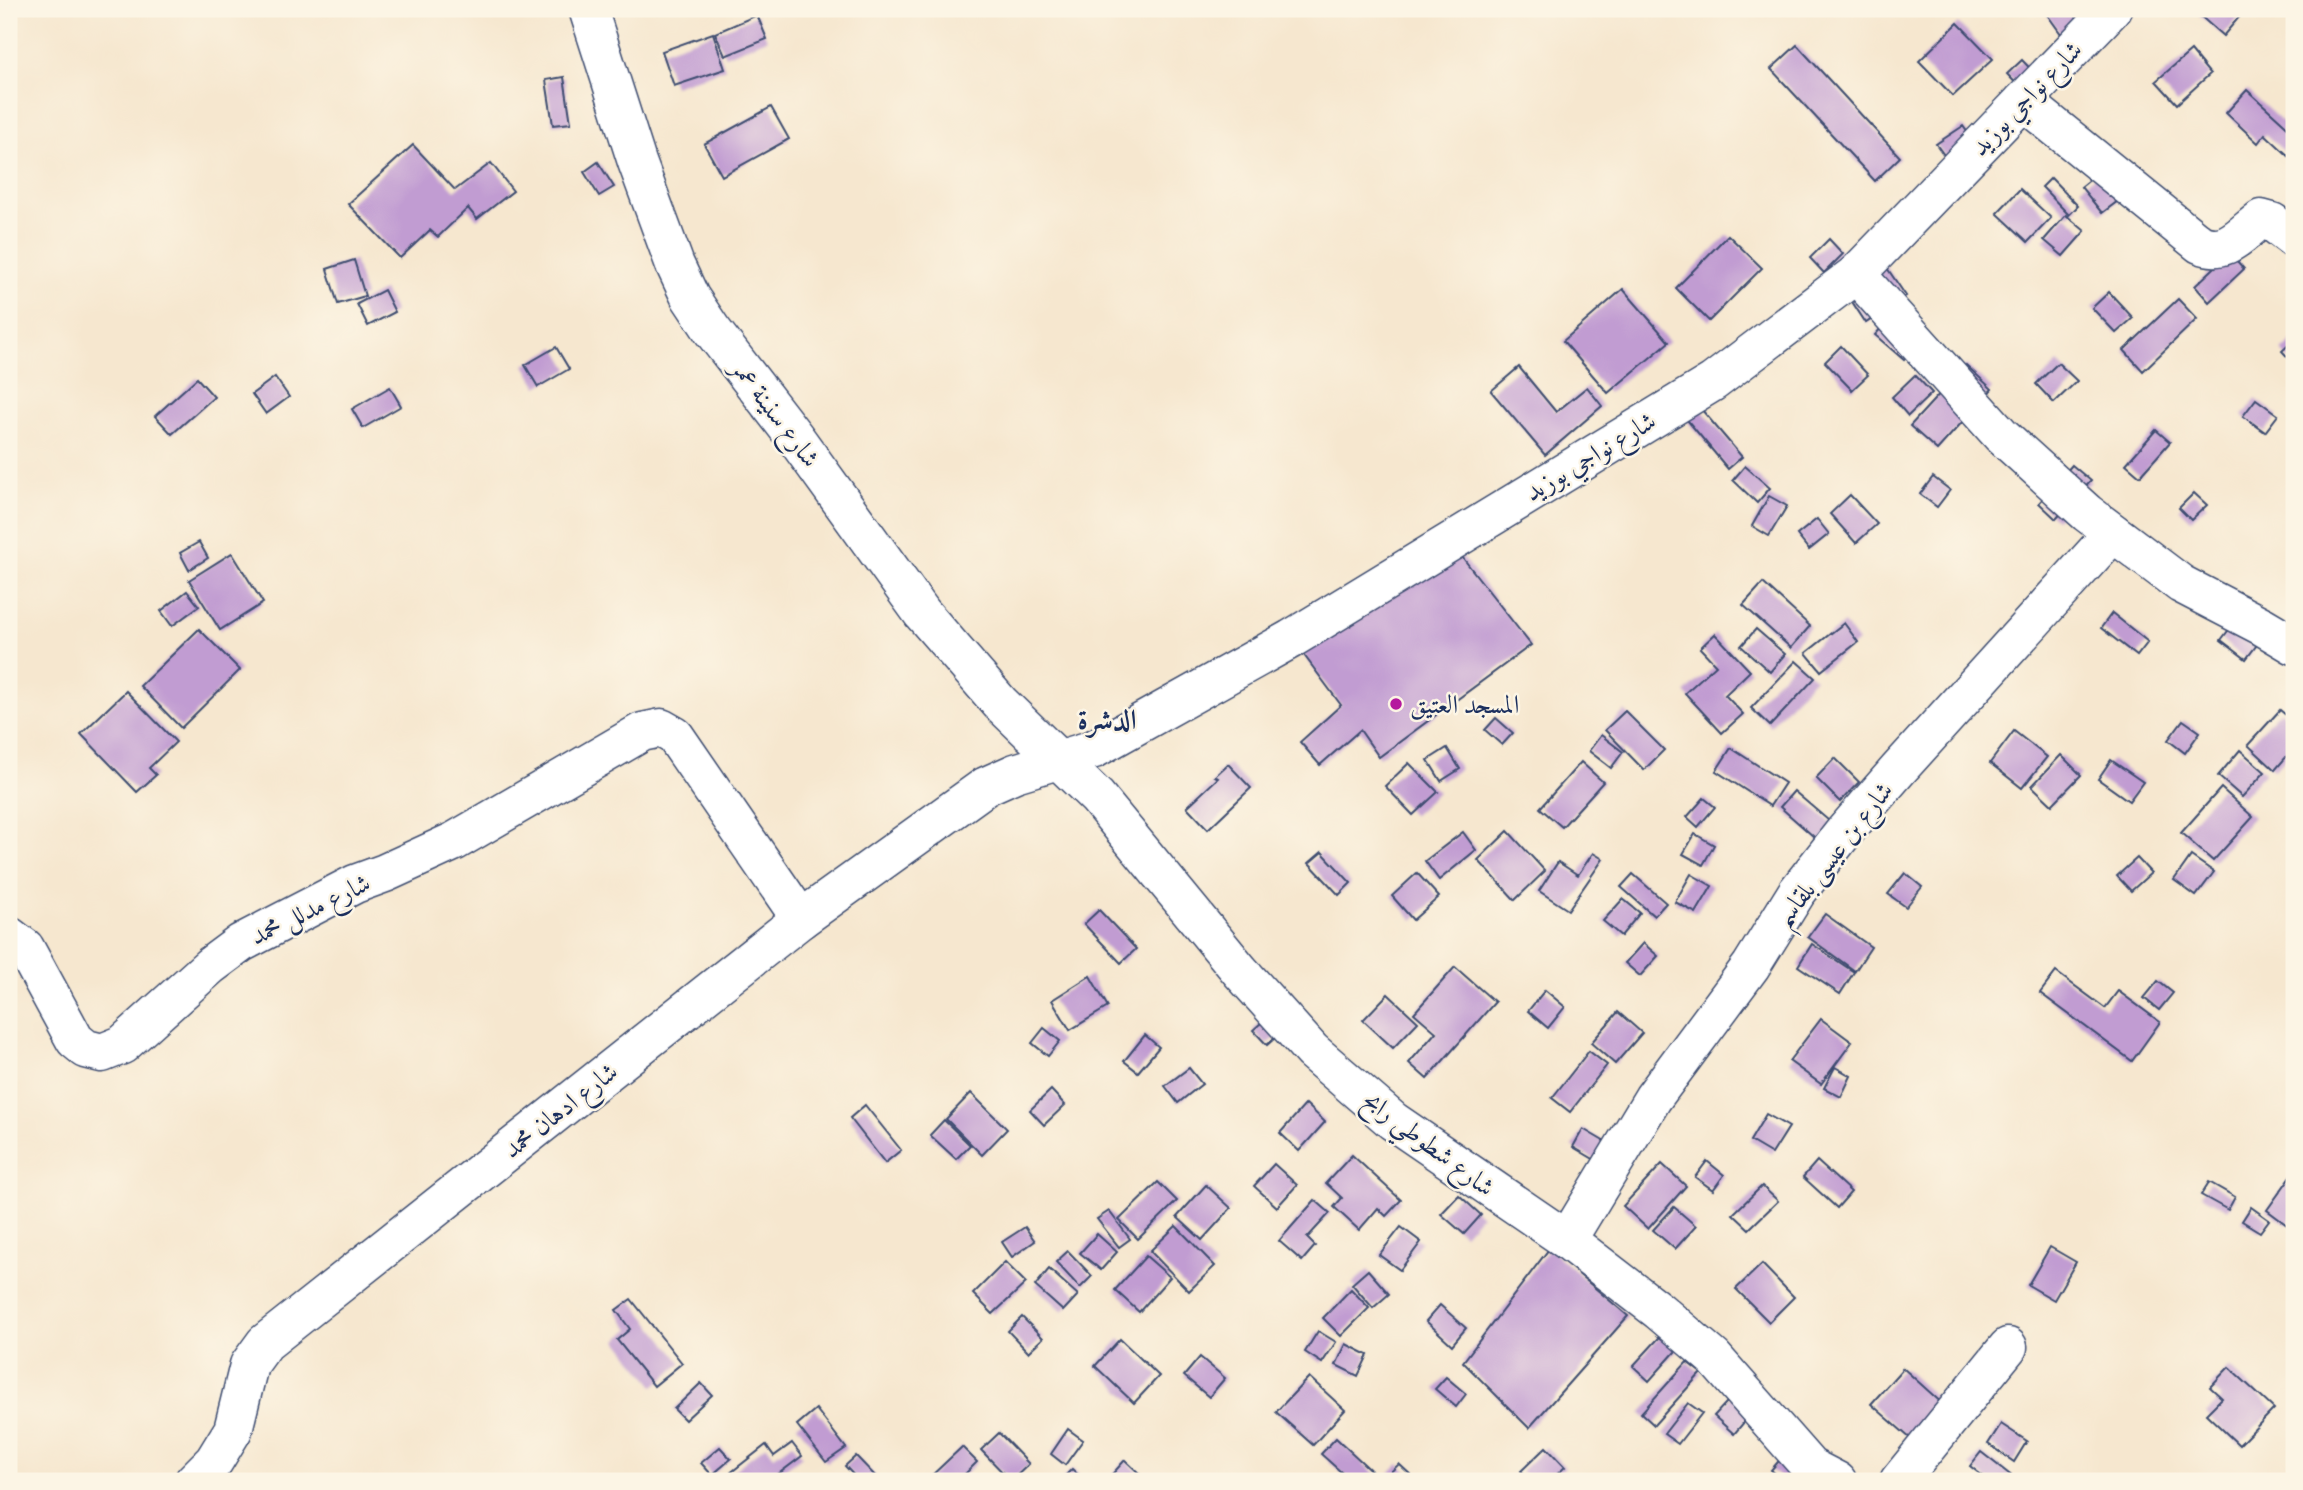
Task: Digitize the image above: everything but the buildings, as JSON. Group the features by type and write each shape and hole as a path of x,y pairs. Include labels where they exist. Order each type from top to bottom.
{"street":[{"name":"شارع سنينة عمر","path":"588,9 637,162 675,265 690,296 712,330 794,436 922,613 1000,703 1060,761"},
{"name":"شارع نواجي بوزيد","path":"986,786 1015,773 1094,749 1291,639 1713,382 1856,274 2112,9"},
{"path":"2023,101 2200,244 2211,249 2223,248 2261,219 2272,222 2294,239"},
{"path":"1856,274 2001,435 2087,513 2181,584 2294,645"},
{"name":"شارع بن عيسى بلقاسم","path":"1567,1240 1653,1098 1751,966 1797,892 1898,770 2113,533"},
{"name":"شارع مدلل محمد","path":"9,936 25,948 75,1040 86,1049 102,1054 122,1045 210,966 241,943 355,884 454,841 642,732 661,729 675,736 801,919"},
{"name":"شارع شطوطي رابح","path":"1060,761 1097,797 1240,971 1312,1051 1393,1121 1567,1240 1659,1311 1714,1358 1817,1477"},
{"name":"شارع ادهان محمد","path":"194,1481 214,1461 233,1430 249,1365 265,1343 801,919 986,786"},
{"path":"1899,1481 2008,1347"}],"place":[{"name":"المسجد العتيق","path":"1396,704"}],"district":[{"name":"الدشرة","path":"1107,719"}]}
